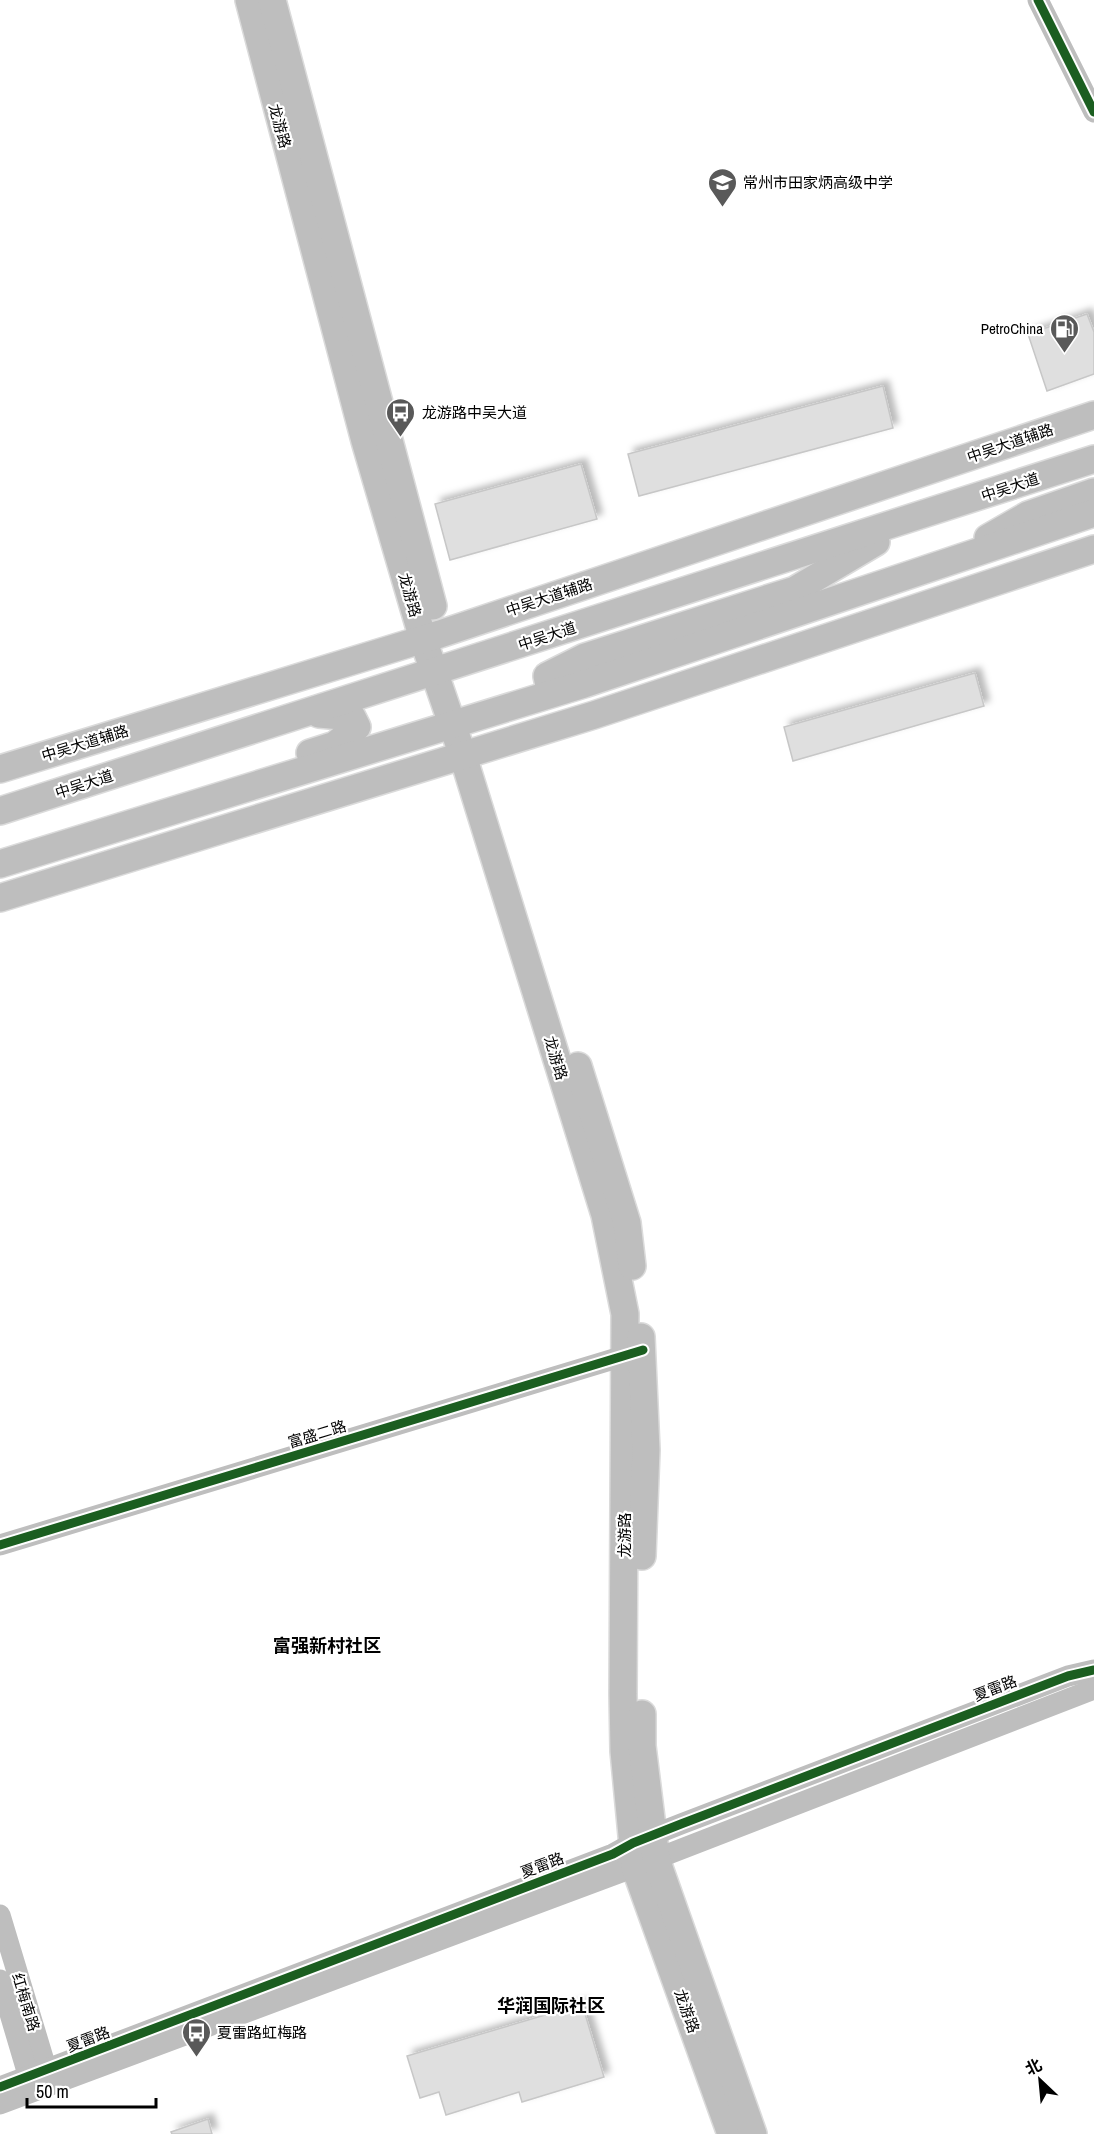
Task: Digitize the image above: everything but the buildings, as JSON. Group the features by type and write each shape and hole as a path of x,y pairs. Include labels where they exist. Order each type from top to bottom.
{"main road":[{"name":"龙游路","path":"249,0 365,441 471,753 605,1215 634,1353 646,1450 642,1544 644,1851 731,2134"},
{"name":"龙游路","path":"272,0 432,636"},
{"name":"中吴大道辅路","path":"0,769 432,636 1094,415"},
{"name":"中吴大道","path":"0,811 1094,459"},
{"path":"832,637 939,567 1028,515 1094,492"},
{"path":"5,862 584,684 939,567 1094,513"},
{"path":"584,684 549,685 547,676 585,657 795,590 918,516"},
{"path":"698,548 808,552"},
{"path":"0,898 471,753 832,637 1094,549"},
{"path":"5,862 109,813 335,745 357,727 352,717 307,713"},
{"path":"0,796 84,784"},
{"path":"0,825 36,800"},
{"path":"43,851 128,859"},
{"name":"龙游路","path":"644,1851 753,2134"}],"street":[{"path":"1038,0 1094,112"},
{"name":"富盛二路","path":"0,1545 634,1353"},
{"name":"夏雷路","path":"644,1851 1068,1676 1094,1670"},
{"name":"夏雷路","path":"0,2087 40,2079 613,1854 644,1851 1094,1689"},
{"name":"红梅南路","path":"0,1915 40,2079"},
{"path":"0,1980 40,2079"},
{"name":"夏雷路","path":"0,2104 40,2079"}],"cycle path":[{"path":"1038,0 1094,112"},
{"path":"0,1545 643,1350"},
{"path":"0,2087 613,1854 633,1843 681,1824 1068,1676 1094,1670"}],"place":[{"name":"常州市田家炳高级中学","path":"722,208"},
{"name":"PetroChina","path":"1064,354"},
{"name":"龙游路中吴大道","path":"401,438"},
{"name":"夏雷路虹梅路","path":"196,2058"}],"district":[{"name":"富强新村社区","path":"327,1645"},
{"name":"华润国际社区","path":"551,2005"}]}
